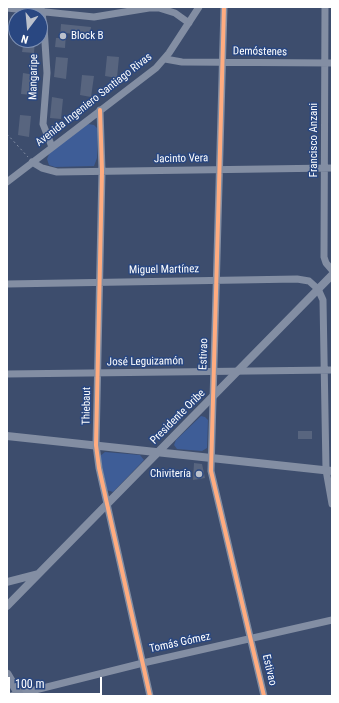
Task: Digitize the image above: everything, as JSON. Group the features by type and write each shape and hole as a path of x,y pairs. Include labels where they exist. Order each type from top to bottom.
{"main road":[{"path":"8,679 16,695"}],"street":[{"path":"48,11 94,17 153,7 170,11 189,23"},
{"name":"Avenida Ingeniero Santiago Rivas","path":"7,182 156,68 165,59 199,7"},
{"name":"Estivao","path":"224,7 211,471 264,696"},
{"name":"Francisco Anzani","path":"325,7 328,63 328,168 324,257 326,263 332,270"},
{"name":"Mangaripe","path":"45,48 47,73 43,124 52,147"},
{"name":"Demóstenes","path":"165,59 182,62 328,63"},
{"name":"Thiebaut","path":"100,110 102,171 96,445 107,505 150,696"},
{"name":"Jacinto Vera","path":"32,162 52,171 328,168"},
{"name":"Presidente Oribe","path":"7,606 332,275"},
{"name":"Miguel Martínez","path":"7,284 303,280 309,282 318,290"},
{"path":"318,290 323,300 329,370 329,470 332,504"},
{"name":"José Leguizamón","path":"7,374 329,370"},
{"path":"7,436 329,470"},
{"path":"7,582 39,574"},
{"name":"Tomás Gómez","path":"16,695 143,663 332,620"}],"path":[{"path":"7,134 22,148 32,162"}],"shaded area":[{"path":"88,124 94,125 98,129 97,158 94,166 55,167 49,165 47,159 50,152"},
{"path":"201,416 208,420 207,448 202,451 177,449 174,445 176,440"},
{"path":"105,452 140,455 144,460 113,492 107,490 100,456"}],"building":[{"name":"Block B","path":"61,24 91,27 90,36 66,33 65,48 55,47 56,38 60,38"},
{"path":"23,48 34,48 34,53 22,52"},
{"path":"107,56 119,57 117,78 105,76"},
{"path":"56,57 68,58 66,79 54,77"},
{"path":"23,73 35,75 33,95 21,94"},
{"path":"82,75 94,76 91,97 80,95"},
{"path":"52,97 63,99 61,119 50,118"},
{"path":"20,115 31,116 29,137 18,135"},
{"path":"298,431 312,431 312,439 298,439"},
{"name":"Chivitería","path":"194,463 202,464 205,478 193,480"}],"cycle path":[{"path":"224,7 211,471 264,696"},
{"path":"100,110 102,171 96,445 99,468 150,696"}],"place":[{"name":"Block B","path":"63,36"},
{"name":"Chivitería","path":"199,474"}]}
